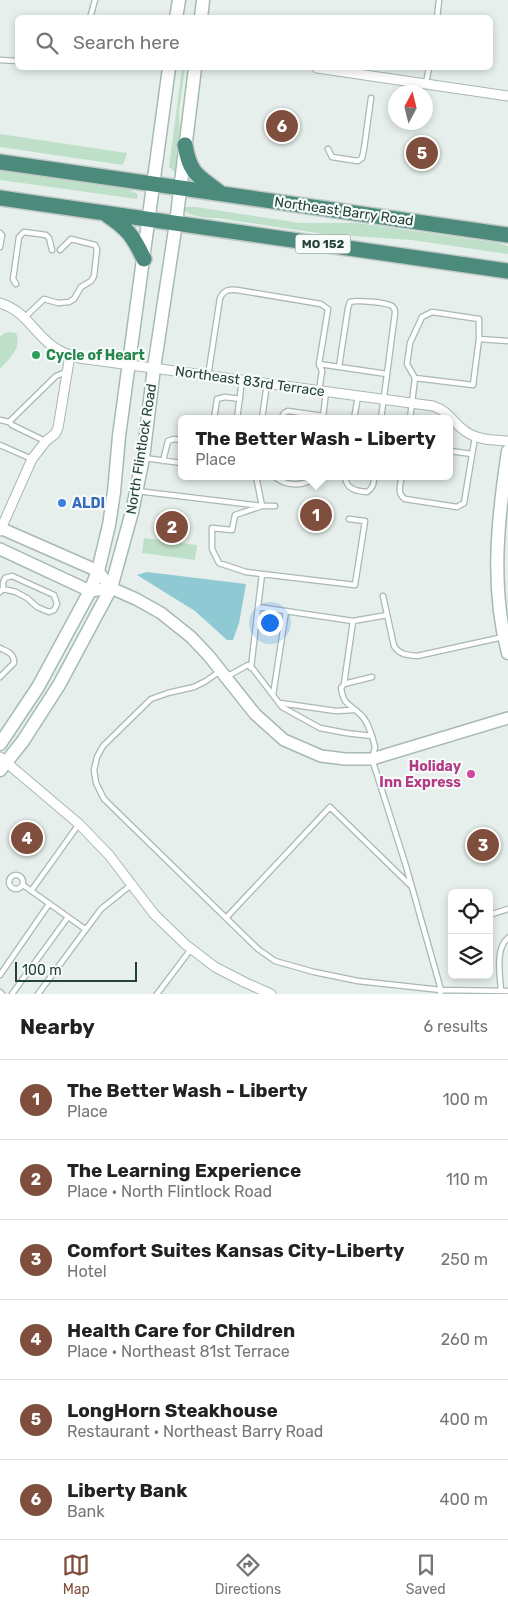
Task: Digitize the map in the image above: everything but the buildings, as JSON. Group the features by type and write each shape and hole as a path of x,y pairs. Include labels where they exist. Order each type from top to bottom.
{"highway":[{"path":"185,145 188,163 195,173 220,194"},
{"name":"Northeast Barry Road","path":"0,162 508,235"},
{"name":"MO 152","path":"0,198 504,273"},
{"path":"104,213 130,233 144,259"}],"main road":[{"path":"176,15 179,0"},
{"path":"201,15 203,0"},
{"name":"North Flintlock Road","path":"0,744 38,687 90,591 98,571 109,525 114,492 119,436 169,70"},
{"name":"North Flintlock Road","path":"2,763 59,685 110,588 132,512 143,458 154,368 176,223 195,70"},
{"path":"508,451 500,503 498,540 504,602 504,636 508,653"}],"street":[{"path":"343,70 508,96"},
{"name":"Northeast 83rd Terrace","path":"0,303 25,317 42,338 52,346 79,358 433,406 442,409 448,415"},
{"path":"70,355 60,422 55,434 46,441 32,459 0,529 98,571 110,588"},
{"name":"Northeast 83rd Terrace","path":"453,420 475,437"},
{"path":"475,437 508,441"},
{"path":"0,548 90,591 110,588 162,613 191,637 209,656 255,714 284,740 321,756 345,759 372,759 508,718"},
{"path":"2,763 79,824 109,855 154,914 191,949 214,966 271,994"}],"lane":[{"path":"91,15 95,0"},
{"path":"437,15 439,0"},
{"path":"0,60 15,61"},
{"path":"426,84 429,70"},
{"path":"328,148 332,157 358,161 362,158 371,98"},
{"path":"16,284 14,279 19,237 21,234 24,232 46,236 49,238 52,250"},
{"path":"0,233 2,235 0,247"},
{"path":"25,317 44,299 58,303 69,302 74,299 81,286 91,281 94,276 96,245 70,239 60,250"},
{"path":"208,376 222,293 231,290 325,306 328,309 328,313 319,364 322,371 323,415"},
{"path":"339,367 350,302 356,300 388,305 394,308 396,314 381,415"},
{"path":"410,415 415,378 407,364 410,343 422,317 432,312 479,319 479,339 472,385 415,378"},
{"path":"479,339 508,341"},
{"path":"319,364 387,374"},
{"path":"10,422 56,376 68,371"},
{"path":"238,415 242,380"},
{"path":"263,415 267,384"},
{"path":"355,415 358,396"},
{"path":"215,415 217,399 221,397 240,399"},
{"path":"283,415 284,412 288,411 308,415"},
{"path":"0,420 10,422 12,425 46,441"},
{"path":"401,480 399,492 405,498 457,507 464,503 475,437"},
{"path":"163,461 168,441 178,440"},
{"path":"0,445 32,459"},
{"path":"453,451 472,454"},
{"path":"143,458 178,463"},
{"path":"257,480 262,506"},
{"path":"278,480 280,482 301,485 307,484 310,480"},
{"path":"346,480 351,489 367,492 374,484 374,480"},
{"path":"136,491 275,506"},
{"path":"262,506 235,515 232,530 212,528 212,549 219,563 246,572 355,585 365,521 349,519"},
{"path":"251,668 262,574"},
{"path":"12,576 54,595 57,604 54,610 50,612 37,607 27,598 16,592 2,591 5,578 12,576"},
{"path":"383,596 394,646 398,652 406,655 417,656 504,636"},
{"path":"258,607 353,621 387,615"},
{"path":"273,694 286,611"},
{"path":"353,621 344,684 341,688 342,695 349,706 361,714 368,724 375,746 372,759 441,992"},
{"path":"0,648 11,654 14,658 14,663 0,677"},
{"path":"372,736 346,734 320,728 282,707 248,665 194,687 151,698 104,746 97,757 94,770 96,783 104,799 258,949 275,961 314,972 358,981 441,992 508,991"},
{"path":"344,684 372,677"},
{"path":"280,703 336,711 354,710"},
{"path":"226,918 330,807 411,886"},
{"path":"31,891 79,824"},
{"path":"38,994 101,908 132,884"},
{"path":"23,885 85,929"},
{"path":"0,975 50,904"},
{"path":"493,913 508,909"},
{"path":"12,994 68,917"},
{"path":"500,991 500,949 508,938"},
{"path":"157,994 191,949"}],"green space":[{"path":"182,70 185,70 179,112 180,136 175,172 169,167"},
{"path":"0,134 127,153 123,165 0,147"},
{"path":"0,169 125,188 138,194 137,199 0,180"},
{"path":"184,207 196,207 300,223 357,223 498,243 508,246 508,254 412,240 324,234 204,217 192,215 184,211"},
{"path":"5,333 16,333 16,348 0,369 0,337"},
{"path":"144,538 197,545 195,560 142,553"}],"water":[{"path":"147,572 246,584 239,623 233,640 227,640 195,611 137,575"}],"place":[{"name":"Liberty Bank","path":"282,126"},
{"name":"LongHorn Steakhouse","path":"422,153"},
{"name":"Cycle of Heart","path":"36,355"},
{"name":"ALDI","path":"62,503"},
{"name":"The Better Wash - Liberty","path":"316,515"},
{"name":"The Learning Experience","path":"172,527"},
{"name":"Holiday Inn Express","path":"471,774"},
{"name":"Health Care for Children","path":"27,838"},
{"name":"Comfort Suites Kansas City-Liberty","path":"483,845"}]}
